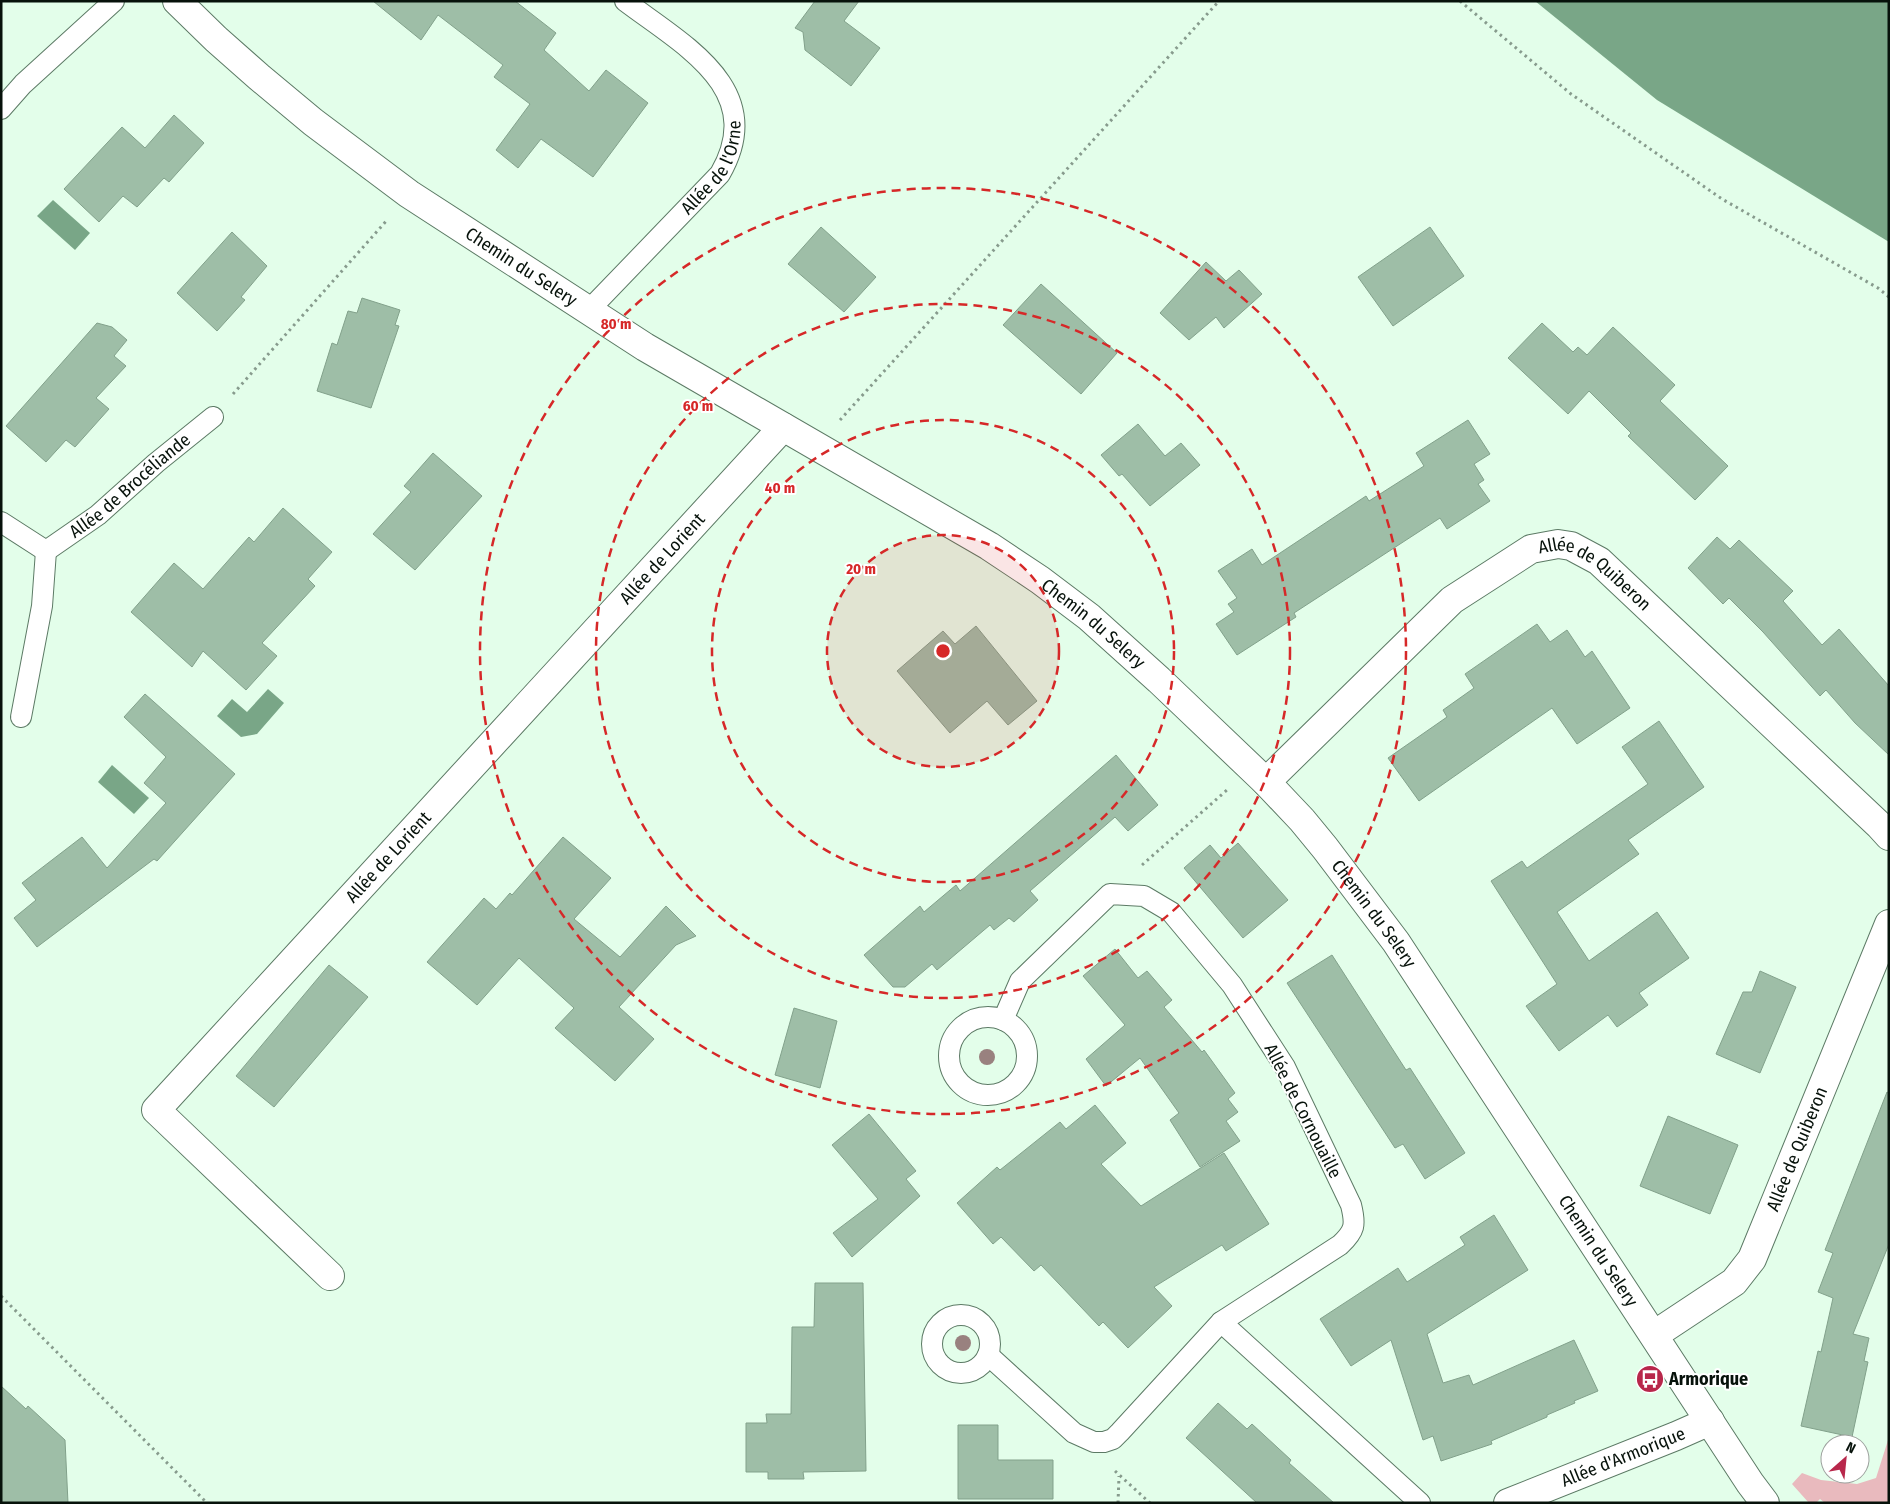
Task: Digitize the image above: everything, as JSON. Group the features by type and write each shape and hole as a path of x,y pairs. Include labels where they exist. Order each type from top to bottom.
{"street":[{"name":"Chemin du Selery","path":"177,1 216,40 313,122 409,194 646,346 982,542 1040,580 1089,617 1152,673 1259,775 1302,820 1396,942 1750,1483 1765,1503"},
{"name":"Allée de Lorient","path":"330,1276 156,1110 783,427"},
{"name":"Allée de Quiberon","path":"1259,775 1452,600 1531,549 1558,544 1571,546 1599,560 1889,836"},
{"name":"Allée de Quiberon","path":"1654,1335 1734,1282 1752,1259 1889,924"},
{"name":"Allée d'Armorique","path":"1508,1503 1710,1421"}],"lane":[{"path":"1,109 23,84 114,1"},
{"name":"Allée de l'Orne","path":"589,310 720,174 729,158 735,126 733,110 727,92 719,78 695,54 625,1"},
{"name":"Allée de Brocéliande","path":"46,551 98,515 156,463 213,418"},
{"path":"1,522 46,551 42,606 21,717"},
{"path":"1003,1020 1020,980 1110,894"},
{"name":"Allée de Cornouaille","path":"1094,1442 1104,1442 1113,1439 1221,1322 1340,1245 1349,1237 1355,1226 1355,1218 1350,1205 1286,1067 1232,984 1171,912 1144,896 1110,894"},
{"path":"1221,1322 1420,1503"},
{"path":"988,1355 1074,1433 1094,1442"}],"path":[{"path":"816,446 1219,1"},
{"path":"1460,1 1570,94 1722,199 1889,296"},
{"path":"213,418 409,194"},
{"path":"1110,894 1259,775"},
{"path":"1,1296 207,1503"},
{"path":"1094,1442 1112,1468 1150,1503"},
{"path":"1118,1503 1119,1475"}],"shaded area":[{"path":"1535,1 1889,1 1889,242 1657,100"},
{"path":"53,200 90,233 75,250 37,216"},
{"path":"268,689 284,703 257,734 241,737 217,716 232,699 247,712"},
{"path":"112,765 149,798 134,814 98,782"},
{"path":"1889,1437 1889,1503 1825,1503 1820,1499 1816,1503 1809,1503 1792,1484 1802,1473 1820,1480 1820,1484 1870,1484 1870,1480 1876,1478"}],"building":[{"path":"373,1 515,1 556,33 544,50 589,91 606,70 648,103 593,177 541,139 518,168 496,150 530,104 494,77 503,65 438,15 421,40"},
{"path":"815,1 859,1 844,21 880,48 851,86 805,50 803,32 795,28"},
{"path":"174,115 204,143 169,182 164,178 137,207 123,196 99,222 64,189 122,127 145,148"},
{"path":"821,227 876,277 844,312 788,264"},
{"path":"1430,227 1464,276 1393,326 1358,277"},
{"path":"232,232 267,266 241,297 245,300 217,331 177,293"},
{"path":"1206,262 1226,281 1239,270 1262,294 1224,328 1216,317 1189,340 1160,313"},
{"path":"1041,284 1117,353 1081,394 1003,325"},
{"path":"362,298 400,310 395,325 399,326 371,408 317,391 332,343 337,345 348,311 357,313"},
{"path":"97,323 112,327 127,340 114,356 126,366 96,398 109,409 75,447 66,440 46,462 6,426"},
{"path":"1542,323 1573,352 1578,347 1587,355 1613,327 1675,385 1660,401 1728,466 1695,500 1628,436 1631,433 1589,391 1568,414 1508,358"},
{"path":"1468,420 1490,454 1474,464 1484,480 1478,484 1490,501 1447,529 1440,518 1294,613 1296,617 1237,655 1216,624 1234,612 1228,604 1237,598 1218,571 1252,549 1262,565 1366,496 1369,501 1424,466 1416,453"},
{"path":"1138,424 1165,456 1181,443 1200,465 1150,506 1122,474 1119,476 1101,455"},
{"path":"433,453 482,496 415,570 373,534 411,492 404,486"},
{"path":"283,508 332,552 308,579 315,586 262,643 277,656 246,690 203,651 192,667 131,612 174,563 203,589 249,537 254,542"},
{"path":"1717,537 1730,549 1739,540 1793,591 1783,601 1822,645 1839,629 1889,686 1889,755 1855,723 1826,690 1820,696 1763,632 1729,598 1723,604 1688,568"},
{"path":"1537,624 1550,642 1567,630 1585,657 1592,651 1630,708 1577,744 1552,708 1419,801 1388,758 1447,717 1443,710 1474,688 1465,674"},
{"path":"976,626 1037,701 1008,725 987,701 950,733 897,671 943,631 955,644"},
{"path":"145,694 235,774 157,861 154,859 37,947 14,918 36,900 22,883 82,837 107,868 166,803 144,783 166,757 124,717"},
{"path":"1659,721 1704,787 1628,840 1639,854 1557,912 1589,961 1657,912 1689,958 1639,993 1648,1005 1617,1027 1608,1015 1559,1051 1526,1006 1557,984 1491,881 1522,861 1527,868 1648,784 1622,747"},
{"path":"1116,755 1158,805 1128,831 1115,817 1030,891 1038,900 1014,922 1009,918 994,930 990,925 937,970 932,964 905,987 893,987 864,955 920,906 924,912 956,885 960,891"},
{"path":"563,837 611,878 574,919 620,957 666,906 696,936 676,945 619,1007 654,1039 615,1081 555,1028 574,1008 519,958 477,1005 427,962 484,898 496,909 510,893 512,895"},
{"path":"1238,843 1288,900 1243,938 1184,868 1210,845 1221,858"},
{"path":"1115,949 1138,978 1147,971 1172,1000 1164,1007 1202,1052 1204,1050 1235,1093 1228,1099 1238,1112 1226,1121 1240,1141 1200,1167 1170,1120 1179,1113 1140,1058 1106,1086 1086,1059 1125,1025 1083,976"},
{"path":"1332,955 1406,1070 1410,1068 1465,1153 1425,1179 1403,1144 1395,1148 1287,983"},
{"path":"329,965 368,997 274,1107 236,1076"},
{"path":"1760,971 1796,987 1760,1073 1716,1054 1743,992 1752,992"},
{"path":"794,1008 837,1021 820,1088 775,1075"},
{"path":"1887,1092 1889,1093 1889,1244 1853,1334 1869,1338 1864,1361 1868,1362 1853,1434 1838,1434 1801,1426 1818,1351 1821,1352 1833,1298 1818,1292 1833,1253 1825,1250"},
{"path":"1095,1105 1126,1143 1101,1164 1141,1206 1224,1153 1269,1224 1226,1251 1222,1245 1154,1287 1172,1306 1128,1348 1103,1322 1099,1326 1041,1265 1034,1271 1001,1237 993,1244 957,1203 997,1167 1000,1170 1060,1122 1066,1129"},
{"path":"869,1114 916,1171 906,1179 920,1196 852,1257 833,1233 878,1199 832,1145"},
{"path":"1668,1116 1738,1145 1710,1214 1640,1186"},
{"path":"1494,1215 1528,1270 1427,1334 1443,1383 1469,1375 1473,1385 1574,1340 1598,1391 1574,1401 1575,1403 1547,1415 1547,1417 1491,1441 1492,1444 1441,1461 1433,1436 1423,1440 1391,1340 1351,1366 1320,1319 1398,1268 1407,1282 1465,1245 1460,1237"},
{"path":"815,1283 863,1283 866,1471 803,1472 804,1479 768,1479 768,1472 746,1472 746,1423 767,1423 766,1414 791,1414 792,1327 814,1327"},
{"path":"1,1386 26,1409 28,1406 65,1440 68,1503 1,1503"},
{"path":"1218,1403 1247,1429 1252,1424 1291,1460 1289,1463 1334,1503 1257,1503 1186,1438"},
{"path":"958,1425 998,1425 998,1460 1053,1460 1053,1499 958,1499"}],"place":[{"name":"Armorique","path":"1650,1379"}]}
